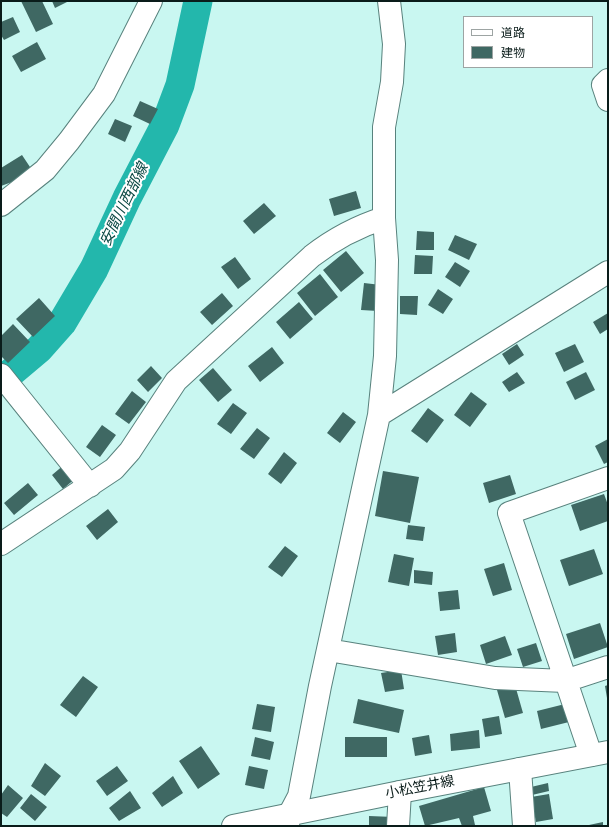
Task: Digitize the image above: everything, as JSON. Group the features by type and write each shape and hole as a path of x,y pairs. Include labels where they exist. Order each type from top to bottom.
{"street":[{"path":"1,205 45,170 104,94 151,1"},
{"path":"289,820 300,796 320,686 379,415 385,356 387,260 384,218 384,127 392,82 394,44 389,1"},
{"path":"608,80 603,85 608,100"},
{"path":"1,544 114,469 130,451 176,381 312,256 333,239 363,225 384,218"},
{"path":"379,415 608,272"},
{"path":"4,378 90,486"},
{"path":"600,754 565,681 509,514 608,478"},
{"path":"328,650 495,678 565,681 608,667"},
{"name":"小松笠井線","path":"233,826 289,820 400,792 600,754"},
{"path":"520,770 524,826"},
{"path":"398,826 400,792"}],"building":[{"path":"21,1 42,1 53,24 36,32"},
{"path":"52,1 69,1 55,8"},
{"path":"13,17 20,32 4,40 1,35 1,22"},
{"path":"37,42 46,59 21,72 12,56"},
{"path":"140,101 158,109 150,124 133,116"},
{"path":"115,119 132,126 125,142 108,134"},
{"path":"22,155 32,170 12,182 1,186 1,168"},
{"path":"356,191 361,208 334,216 329,199"},
{"path":"264,203 276,216 254,234 243,221"},
{"path":"417,231 434,232 434,250 416,250"},
{"path":"455,235 477,244 469,260 448,250"},
{"path":"346,251 364,273 341,292 323,270"},
{"path":"415,255 433,256 432,274 414,274"},
{"path":"235,257 251,279 238,289 221,267"},
{"path":"455,262 470,271 460,287 445,277"},
{"path":"320,274 338,297 315,316 297,293"},
{"path":"364,283 381,285 378,311 361,310"},
{"path":"438,289 453,299 443,314 428,305"},
{"path":"222,293 233,306 212,325 200,312"},
{"path":"400,296 418,296 417,315 400,314"},
{"path":"39,298 55,316 33,337 16,319"},
{"path":"299,302 313,319 290,339 276,322"},
{"path":"608,313 608,329 600,334 593,322"},
{"path":"13,324 30,342 8,363 1,356 1,336"},
{"path":"517,344 524,355 509,365 502,354"},
{"path":"575,344 584,362 564,372 555,353"},
{"path":"272,347 284,363 260,382 248,366"},
{"path":"151,366 162,378 148,392 137,380"},
{"path":"213,368 232,390 218,402 199,380"},
{"path":"517,372 525,383 509,392 502,382"},
{"path":"586,372 595,390 575,400 566,382"},
{"path":"132,391 146,402 129,424 115,414"},
{"path":"471,392 487,404 470,427 454,415"},
{"path":"233,403 247,413 231,434 217,424"},
{"path":"428,408 444,420 427,443 411,431"},
{"path":"343,412 356,422 340,443 327,433"},
{"path":"102,425 116,435 100,457 86,447"},
{"path":"257,428 270,438 254,459 240,449"},
{"path":"608,439 608,462 604,464 595,446"},
{"path":"284,452 297,463 281,484 268,474"},
{"path":"65,464 77,477 63,489 52,475"},
{"path":"383,471 419,477 410,523 375,516"},
{"path":"510,475 516,494 489,503 483,483"},
{"path":"28,483 38,495 14,515 4,503"},
{"path":"604,494 608,505 608,521 580,531 571,505"},
{"path":"108,509 118,522 97,540 86,526"},
{"path":"408,525 425,527 423,541 406,539"},
{"path":"285,546 298,556 282,577 268,567"},
{"path":"594,549 603,574 569,586 560,560"},
{"path":"394,554 414,558 409,586 388,582"},
{"path":"504,563 512,590 493,596 484,569"},
{"path":"414,570 433,572 432,585 414,583"},
{"path":"458,590 460,609 440,611 438,592"},
{"path":"600,623 608,647 574,659 566,634"},
{"path":"455,633 457,652 438,655 435,636"},
{"path":"505,636 512,655 486,664 480,645"},
{"path":"536,643 542,661 523,667 517,649"},
{"path":"401,670 404,689 385,692 381,673"},
{"path":"83,676 98,687 76,717 60,705"},
{"path":"515,685 523,713 505,718 497,690"},
{"path":"608,685 608,698 607,698 605,686"},
{"path":"358,699 404,710 399,733 353,723"},
{"path":"257,704 275,707 271,732 252,729"},
{"path":"565,704 569,722 541,729 537,711"},
{"path":"499,716 502,734 485,737 482,719"},
{"path":"479,730 480,748 451,751 450,734"},
{"path":"429,735 432,753 415,756 412,738"},
{"path":"255,737 274,742 270,760 251,756"},
{"path":"345,737 387,737 387,757 345,757"},
{"path":"201,746 220,774 198,789 179,761"},
{"path":"45,763 61,776 45,796 31,786"},
{"path":"117,766 128,781 107,796 96,781"},
{"path":"249,766 268,770 264,789 245,785"},
{"path":"173,776 183,793 162,807 152,793"},
{"path":"548,783 549,791 532,795 531,787"},
{"path":"8,785 23,798 7,817 1,813 1,795"},
{"path":"484,787 491,811 473,816 475,825 462,826 459,818 425,826 419,806"},
{"path":"130,791 141,808 119,821 109,808"},
{"path":"31,794 47,807 35,821 20,808"},
{"path":"549,794 553,819 536,822 531,797"},
{"path":"369,816 394,817 394,826 369,826"},
{"path":"603,822 603,826 589,826 589,825"}],"waterway":[{"name":"安間川西部線","path":"1,381 39,349 62,323 94,269 127,198 165,125 180,85 198,1"}]}
